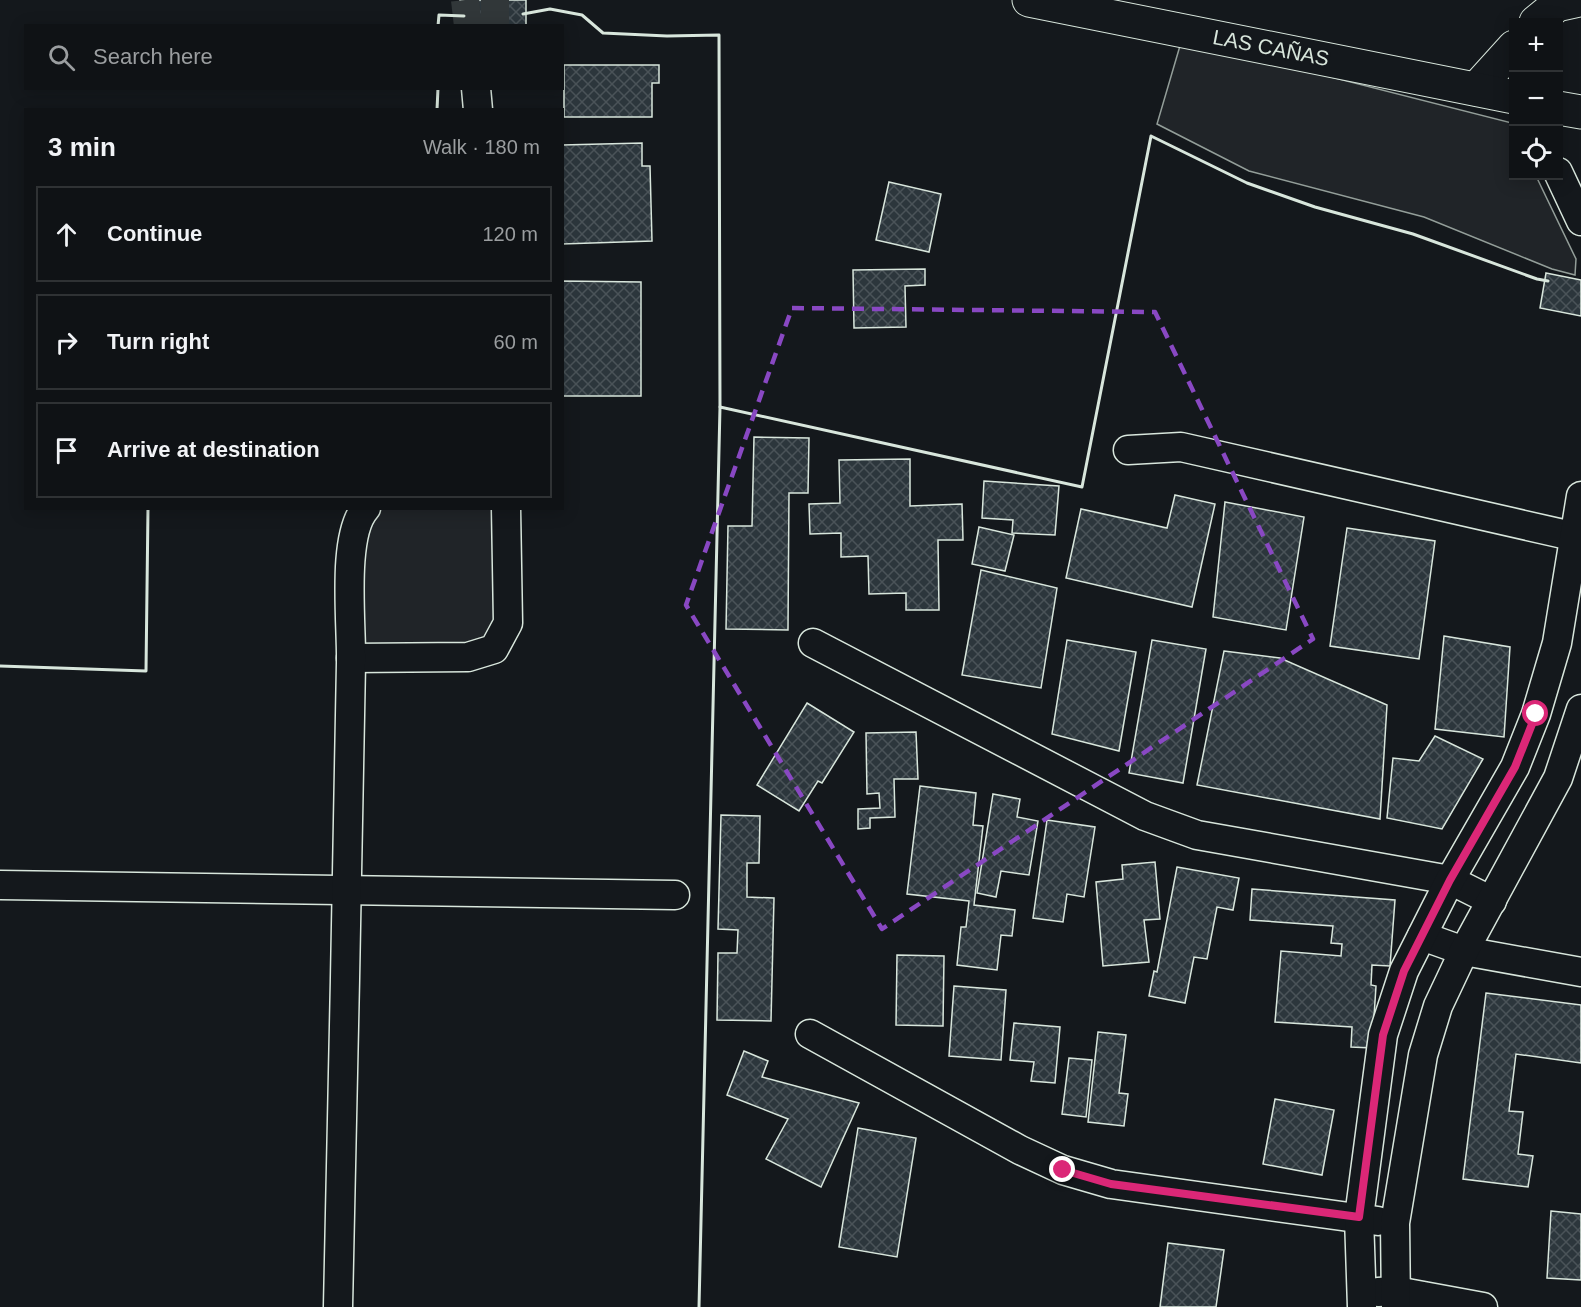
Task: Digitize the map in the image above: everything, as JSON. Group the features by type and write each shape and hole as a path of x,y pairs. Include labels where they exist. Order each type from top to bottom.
{"main road":[{"name":"LAS CAÑAS","path":"1029,0 1509,97"},
{"path":"1541,18 1557,5 1579,0"},
{"path":"1476,89 1509,53"},
{"path":"1563,109 1581,112"}],"street":[{"path":"1562,180 1581,220"},
{"path":"1128,450 1181,447 1577,537"},
{"path":"1483,1307 1396,1299 1362,1300 1359,1217 1383,1035 1404,971 1450,880 1515,767 1536,714 1573,593 1581,496"},
{"path":"338,1307 351,658 350,548 359,516 364,510"},
{"path":"351,658 468,657 494,649 508,623 506,510"},
{"path":"813,643 1145,816 1197,835 1450,880 1492,901"},
{"path":"1396,1299 1395,1223 1422,1055 1438,1006 1464,951 1558,778 1581,709"},
{"path":"0,885 675,895"},
{"path":"1422,936 1464,951 1581,972"},
{"path":"810,1034 1020,1150 1063,1170 1111,1184 1395,1223"}],"highlighted area":[{"path":"792,308 1155,312 1313,639 882,929 686,605"}],"shaded area":[{"path":"1182,39 1509,122 1509,180 1538,180 1576,259 1575,275 1552,269 1424,217 1249,171 1157,124"},
{"path":"366,510 506,510 494,649 351,658"}],"building":[{"path":"460,0 526,0 526,24 461,24"},
{"path":"564,65 659,65 659,83 652,83 652,117 564,117"},
{"path":"642,143 642,166 650,166 652,241 564,244 564,145"},
{"path":"889,182 941,194 929,252 876,240"},
{"path":"925,269 925,285 905,286 906,327 854,328 853,270"},
{"path":"1546,273 1581,280 1581,316 1540,308"},
{"path":"564,281 641,282 641,396 564,396"},
{"path":"754,437 809,438 808,493 789,493 788,630 726,629 728,526 752,526"},
{"path":"910,459 910,506 962,504 963,540 938,540 939,610 906,610 906,593 869,594 868,556 841,557 841,533 810,534 809,504 840,503 839,460"},
{"path":"984,481 1059,486 1055,535 1012,533 1013,520 982,518"},
{"path":"1175,495 1215,504 1192,607 1066,578 1081,509 1167,528"},
{"path":"1225,502 1304,517 1286,630 1213,617"},
{"path":"979,527 1014,535 1005,571 972,564"},
{"path":"1347,528 1435,541 1419,659 1330,646"},
{"path":"981,570 1057,588 1041,688 962,675"},
{"path":"1444,636 1510,647 1504,737 1435,729"},
{"path":"1067,640 1136,652 1119,751 1052,734"},
{"path":"1152,640 1206,649 1183,783 1129,773"},
{"path":"1224,651 1280,658 1387,705 1380,819 1197,785"},
{"path":"807,703 854,732 822,783 818,781 799,811 757,785"},
{"path":"916,732 918,779 894,779 895,817 870,818 870,828 858,829 858,809 880,808 879,793 867,794 866,733"},
{"path":"1435,736 1483,759 1442,829 1387,818 1393,758 1419,761"},
{"path":"920,786 976,793 973,825 983,826 974,905 1015,910 1012,936 1001,935 997,970 957,965 961,927 966,927 969,901 907,894"},
{"path":"993,794 1020,799 1017,817 1038,821 1029,875 1001,871 996,897 977,893"},
{"path":"721,815 760,816 759,863 747,863 747,897 774,898 771,1021 717,1020 718,953 737,953 738,930 718,929"},
{"path":"1047,820 1095,827 1084,897 1067,894 1063,922 1033,918"},
{"path":"1155,862 1160,919 1144,920 1149,962 1103,966 1096,882 1123,879 1122,865"},
{"path":"1177,867 1239,878 1233,910 1217,907 1207,959 1194,957 1185,1003 1149,996 1154,971 1157,972"},
{"path":"1252,889 1395,900 1390,966 1372,965 1371,985 1376,986 1372,1048 1351,1047 1352,1027 1275,1022 1281,951 1341,956 1342,944 1331,943 1333,926 1250,920"},
{"path":"897,955 944,956 943,1026 896,1025"},
{"path":"954,986 1006,990 1001,1060 949,1056"},
{"path":"1486,993 1581,1005 1581,1063 1516,1054 1509,1111 1523,1112 1518,1154 1533,1156 1528,1187 1463,1179"},
{"path":"1014,1023 1060,1027 1055,1083 1031,1081 1034,1062 1010,1060"},
{"path":"1098,1032 1126,1035 1119,1093 1128,1094 1124,1126 1088,1122"},
{"path":"744,1051 768,1061 762,1077 859,1103 821,1187 766,1159 788,1119 727,1095"},
{"path":"1069,1058 1092,1060 1086,1117 1062,1114"},
{"path":"1275,1099 1334,1110 1322,1175 1263,1164"},
{"path":"858,1128 916,1138 897,1257 839,1247"},
{"path":"1551,1211 1581,1214 1581,1280 1547,1278"},
{"path":"1168,1243 1224,1250 1216,1307 1160,1307"}],"tunnel":[{"path":"465,0 468,24"},
{"path":"495,0 495,24"}],"wall":[{"path":"523,14 550,9 582,15 603,33 667,36 719,35 720,407"},
{"path":"438,24 439,15 464,16"},
{"path":"437,108 438,90"},
{"path":"699,1307 720,407 1082,487 1151,136 1247,183 1315,207 1413,234 1548,281"},
{"path":"0,666 146,671 148,510"}],"route":[{"path":"1063,1170 1111,1184 1359,1217 1383,1035 1404,971 1450,880 1515,767 1536,714"}]}
